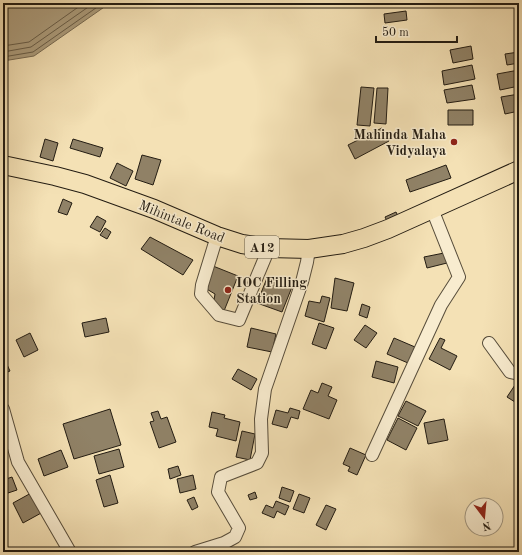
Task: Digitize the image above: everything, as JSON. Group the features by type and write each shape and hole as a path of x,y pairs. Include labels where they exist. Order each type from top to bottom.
{"highway":[{"name":"Mihintale Road","path":"3,165 55,176 99,188 148,206 217,236 242,244 269,248 308,249 343,244 364,238 388,229 519,170"}],"street":[{"path":"372,455 442,305 459,277 432,209"},
{"path":"217,236 202,285 201,294 219,315 240,320 269,248"},
{"path":"195,552 224,543 235,537 240,528 218,492 221,477 257,463 262,453 262,419 265,389 302,282 307,262 308,249"},
{"path":"489,343 510,372 519,374"},
{"path":"3,409 18,462 70,552"}],"water":[{"path":"3,3 110,3 34,56 3,61"}],"building":[{"path":"454,3 478,3 455,7"},
{"path":"406,11 407,20 385,23 384,14"},
{"path":"471,46 473,59 453,63 450,50"},
{"path":"519,52 519,63 507,65 505,54"},
{"path":"472,65 475,79 444,85 442,71"},
{"path":"519,70 519,86 500,90 497,74"},
{"path":"472,85 475,99 447,103 444,90"},
{"path":"361,87 374,88 370,126 357,125"},
{"path":"377,88 388,88 386,124 374,123"},
{"path":"519,94 519,111 505,114 501,97"},
{"path":"448,110 473,110 473,125 448,125"},
{"path":"382,128 389,141 355,159 348,145"},
{"path":"45,139 58,143 53,161 40,157"},
{"path":"73,139 103,148 100,157 70,148"},
{"path":"142,155 161,160 153,185 135,179"},
{"path":"117,163 133,171 126,186 110,178"},
{"path":"446,165 451,178 410,192 406,180"},
{"path":"63,199 72,203 67,215 58,212"},
{"path":"396,212 398,216 387,221 385,217"},
{"path":"97,216 106,221 100,232 90,227"},
{"path":"105,228 111,232 107,239 100,235"},
{"path":"150,237 193,260 183,275 141,249"},
{"path":"444,253 447,263 427,268 424,257"},
{"path":"213,266 238,276 224,311 213,306 215,294 205,288"},
{"path":"267,278 292,287 282,312 257,303"},
{"path":"335,278 354,283 347,311 331,308"},
{"path":"322,296 330,298 324,322 305,316 309,301 320,303"},
{"path":"362,304 370,307 367,318 359,315"},
{"path":"106,318 109,332 85,337 82,323"},
{"path":"319,323 334,328 326,349 312,344"},
{"path":"365,325 377,333 366,348 354,340"},
{"path":"251,328 276,334 272,352 247,347"},
{"path":"30,333 38,350 24,357 16,340"},
{"path":"394,338 415,347 408,363 387,354"},
{"path":"440,338 445,340 441,348 457,356 450,370 429,359"},
{"path":"3,356 10,371 3,374"},
{"path":"376,361 398,367 394,383 372,377"},
{"path":"238,369 257,379 251,390 232,379"},
{"path":"517,382 519,383 519,396 515,402 507,397"},
{"path":"322,383 332,387 328,396 337,400 329,419 303,409 311,390 318,393"},
{"path":"406,401 426,411 418,426 398,416"},
{"path":"290,408 300,411 298,419 291,417 287,428 272,424 276,410 288,413"},
{"path":"110,409 121,445 74,459 63,424"},
{"path":"158,411 161,419 167,417 176,442 159,448 150,422 154,421 151,413"},
{"path":"212,412 225,415 224,418 240,422 236,441 216,436 218,429 209,427"},
{"path":"398,418 417,428 406,450 387,440"},
{"path":"444,419 448,440 428,444 424,423"},
{"path":"242,431 255,434 250,460 236,457"},
{"path":"350,448 366,455 357,475 348,471 350,467 343,464"},
{"path":"119,449 124,467 99,474 94,456"},
{"path":"61,450 68,467 44,476 38,459"},
{"path":"178,466 181,475 170,479 168,469"},
{"path":"110,475 118,503 104,507 96,480"},
{"path":"193,475 196,489 180,493 177,479"},
{"path":"12,477 17,490 5,494 3,490 3,480"},
{"path":"282,487 294,491 290,502 279,498"},
{"path":"33,492 43,512 23,523 13,503"},
{"path":"255,492 257,498 250,500 248,495"},
{"path":"299,494 310,498 304,513 293,509"},
{"path":"194,497 198,507 192,510 187,500"},
{"path":"276,501 289,506 285,515 277,511 274,518 262,513 266,505 273,508"},
{"path":"326,505 336,509 326,530 316,525"}],"place":[{"name":"Mahinda Maha Vidyalaya","path":"454,142"},
{"name":"IOC Filling Station","path":"228,290"}]}
